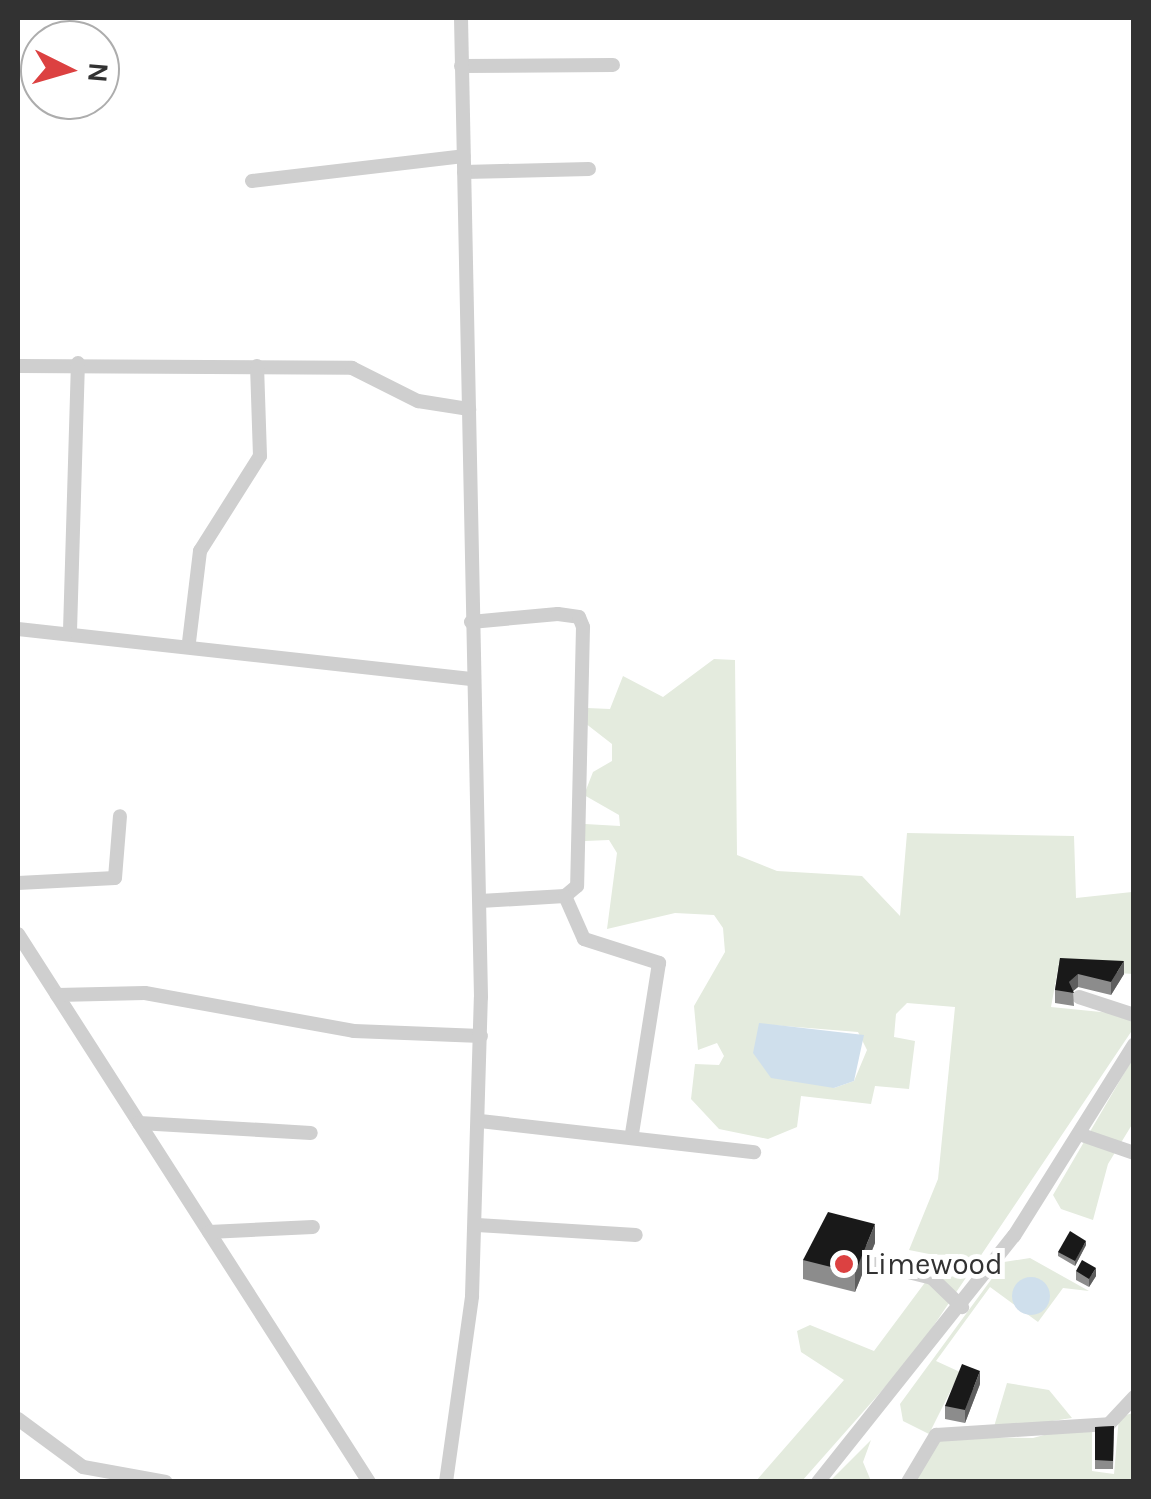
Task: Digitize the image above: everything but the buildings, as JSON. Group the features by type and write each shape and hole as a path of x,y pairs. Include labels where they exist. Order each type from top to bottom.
{"street":[{"path":"446,1482 477,1224 481,1036 461,18"},
{"path":"461,66 614,64"},
{"path":"252,181 464,164 589,168"},
{"path":"70,631 78,363"},
{"path":"18,366 257,366 374,372 418,401 469,409"},
{"path":"189,642 200,551 260,456 257,366"},
{"path":"472,622 582,619 577,875 565,896"},
{"path":"18,629 189,642 473,679"},
{"path":"18,883 115,878 120,816"},
{"path":"480,901 565,896"},
{"path":"565,896 584,939 659,963 632,1134"},
{"path":"18,934 369,1482"},
{"path":"57,995 145,994 354,1032 481,1036"},
{"path":"1079,997 1134,1015"},
{"path":"818,1482 958,1302 998,1258 1083,1136 1134,1045"},
{"path":"480,1121 632,1134 754,1152"},
{"path":"139,1123 311,1133"},
{"path":"1083,1136 1134,1153"},
{"path":"477,1224 636,1234"},
{"path":"209,1232 312,1226"},
{"path":"876,1264 932,1278 958,1302"},
{"path":"908,1482 936,1434 1109,1424 1134,1397"},
{"path":"18,1419 93,1476 166,1482"}],"shaded area":[{"path":"714,659 735,660 737,855 777,871 862,876 900,916 907,833 1074,836 1076,898 1132,892 1133,884 1133,974 1058,969 1051,1007 1111,1013 1133,1020 1133,1029 916,1352 802,1481 756,1481 844,1380 801,1352 797,1331 810,1325 874,1351 944,1257 909,1250 938,1179 955,1007 907,1003 896,1014 894,1037 915,1041 909,1089 875,1086 871,1104 801,1096 797,1127 768,1139 719,1129 691,1099 695,1064 719,1065 724,1056 717,1043 698,1050 694,1006 725,952 723,928 714,915 675,913 607,929 617,853 609,840 585,841 585,824 620,826 619,815 584,795 593,772 612,761 612,744 585,723 587,708 610,709 623,676 663,697","holes":["759,1024 858,1032 867,1050 854,1081 834,1088"]},
{"path":"1133,1058 1133,1123 1108,1164 1093,1220 1061,1209 1053,1195"},
{"path":"1030,1258 1089,1291 1063,1288 1038,1322 990,1287 936,1361 960,1372 929,1434 903,1421 900,1404 1004,1262"},
{"path":"1007,1383 1049,1390 1072,1418 993,1430"},
{"path":"1133,1413 1133,1481 912,1482 942,1437 1033,1438 1092,1422 1092,1471 1114,1474 1119,1417"},
{"path":"871,1440 863,1462 871,1481 830,1481"}],"water":[{"path":"759,1023 864,1035 854,1081 834,1088 771,1078 753,1053"},
{"path":"1031,1277 1045,1282 1050,1296 1045,1310 1031,1315 1017,1310 1012,1296 1017,1282"}],"place":[{"name":"Limewood","path":"844,1264"}]}
